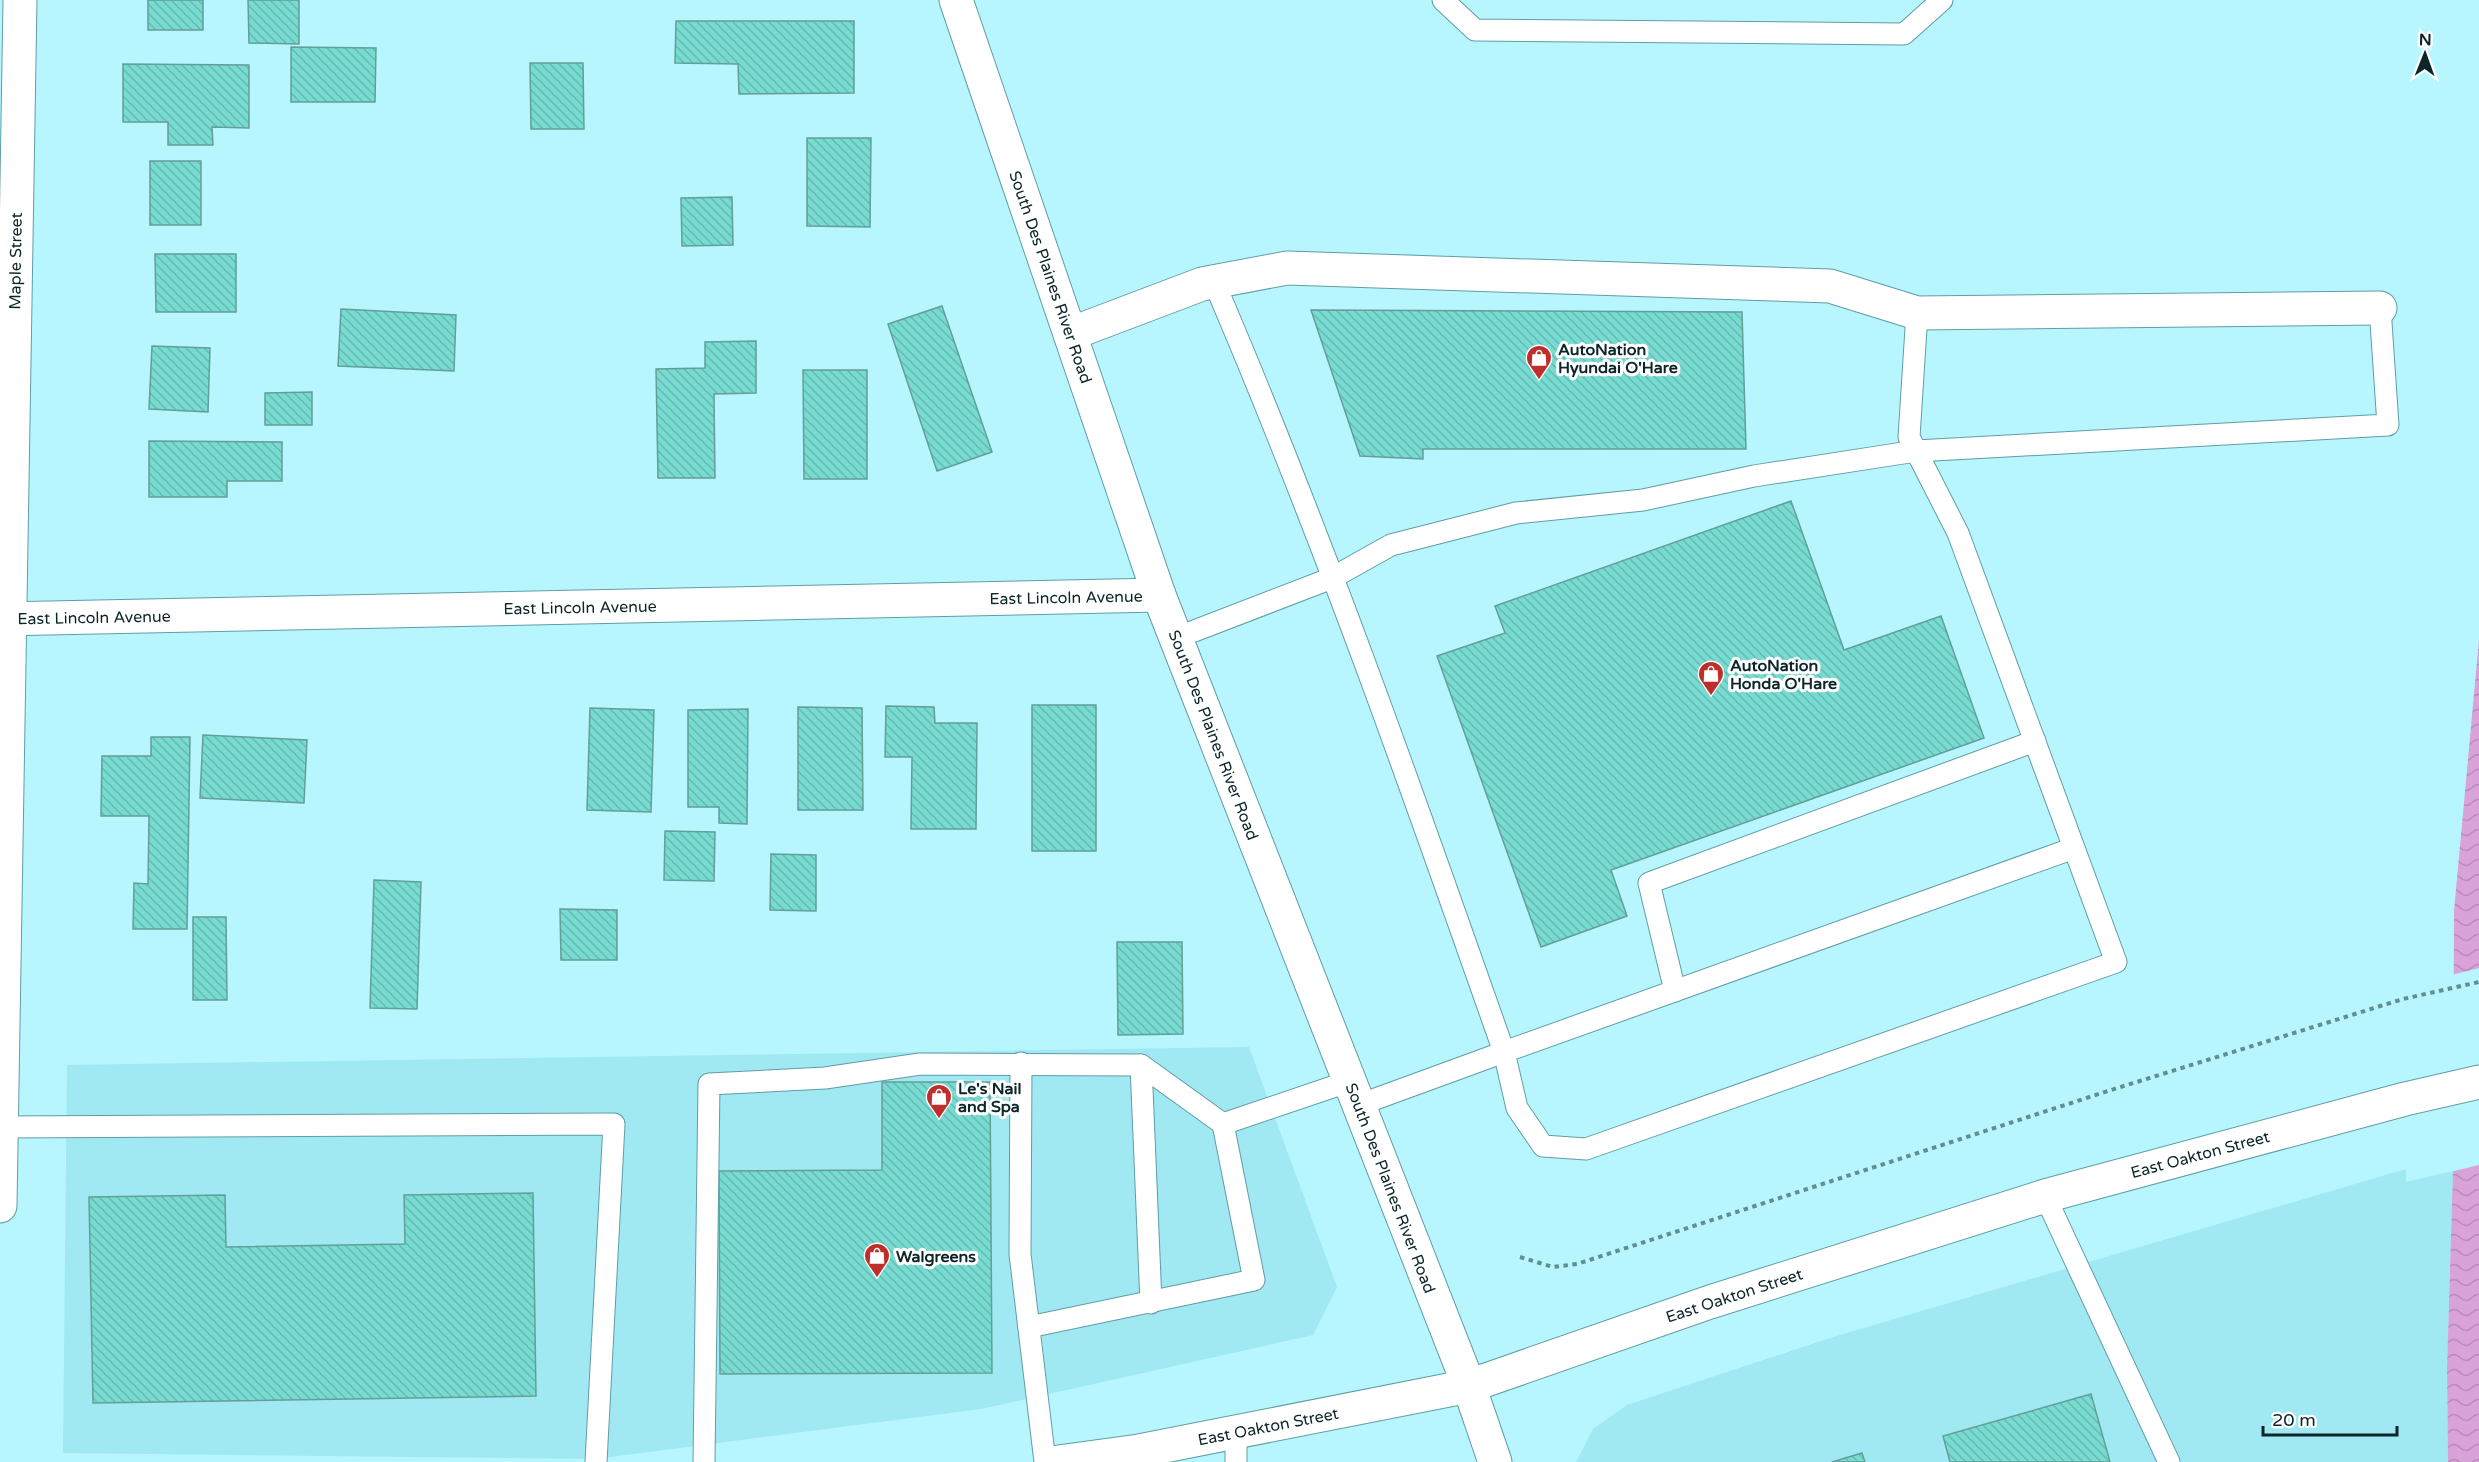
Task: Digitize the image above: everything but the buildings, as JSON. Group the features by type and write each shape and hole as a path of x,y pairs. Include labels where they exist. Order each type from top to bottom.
{"street":[{"name":"Maple Street","path":"0,1206 5,619 20,0"},
{"name":"South Des Plaines River Road","path":"956,0 1159,595 1469,1386 1495,1462"},
{"path":"1070,334 1202,284 1287,268 1830,286 1917,313 2380,308"},
{"name":"East Lincoln Avenue","path":"5,619 1159,595"},
{"name":"East Oakton Street","path":"1058,1462 1139,1451 1236,1447 1469,1386 1710,1302 2045,1196 2405,1099 2479,1082"}],"lane":[{"path":"1443,0 1475,30 1904,34 1942,0"},
{"path":"1214,282 1270,413 1410,783 1504,1052 1517,1108 1543,1146 1586,1149 2116,962 1958,533 1909,437 1917,313"},
{"path":"1176,638 1332,578 1391,544 1516,513 1643,500 1754,476 1916,451 2388,424 2380,308"},
{"path":"1675,991 1649,883 2035,741"},
{"path":"1223,1124 1354,1093 1504,1052 2074,848"},
{"path":"1021,1063 1020,1254 1046,1462"},
{"path":"704,1462 709,1084 825,1078 920,1064 1141,1065 1223,1124 1254,1280 1029,1327"},
{"path":"1141,1065 1151,1303"},
{"path":"1,1127 614,1124 596,1462"},
{"path":"2045,1196 2169,1462"}],"path":[{"path":"1520,1257 1553,1267 1577,1264 2111,1089 2403,999 2479,982"}],"shaded area":[{"path":"1249,1047 1337,1287 1313,1335 981,1409 595,1459 63,1453 67,1065"},
{"path":"2406,1169 2406,1182 2453,1171 2447,1368 2448,1462 1576,1462 1593,1429 1627,1405 1833,1337"}],"water":[{"path":"2479,640 2479,1462 2448,1462 2447,1368 2453,1171 2454,911"}],"pier":[{"path":"2479,968 2479,1165 2450,1172 2451,975"}],"place":[{"name":"AutoNation Hyundai O'Hare","path":"1539,381"},
{"name":"AutoNation Honda O'Hare","path":"1711,697"},
{"name":"Le's Nail and Spa","path":"939,1120"},
{"name":"Walgreens","path":"877,1279"}]}
